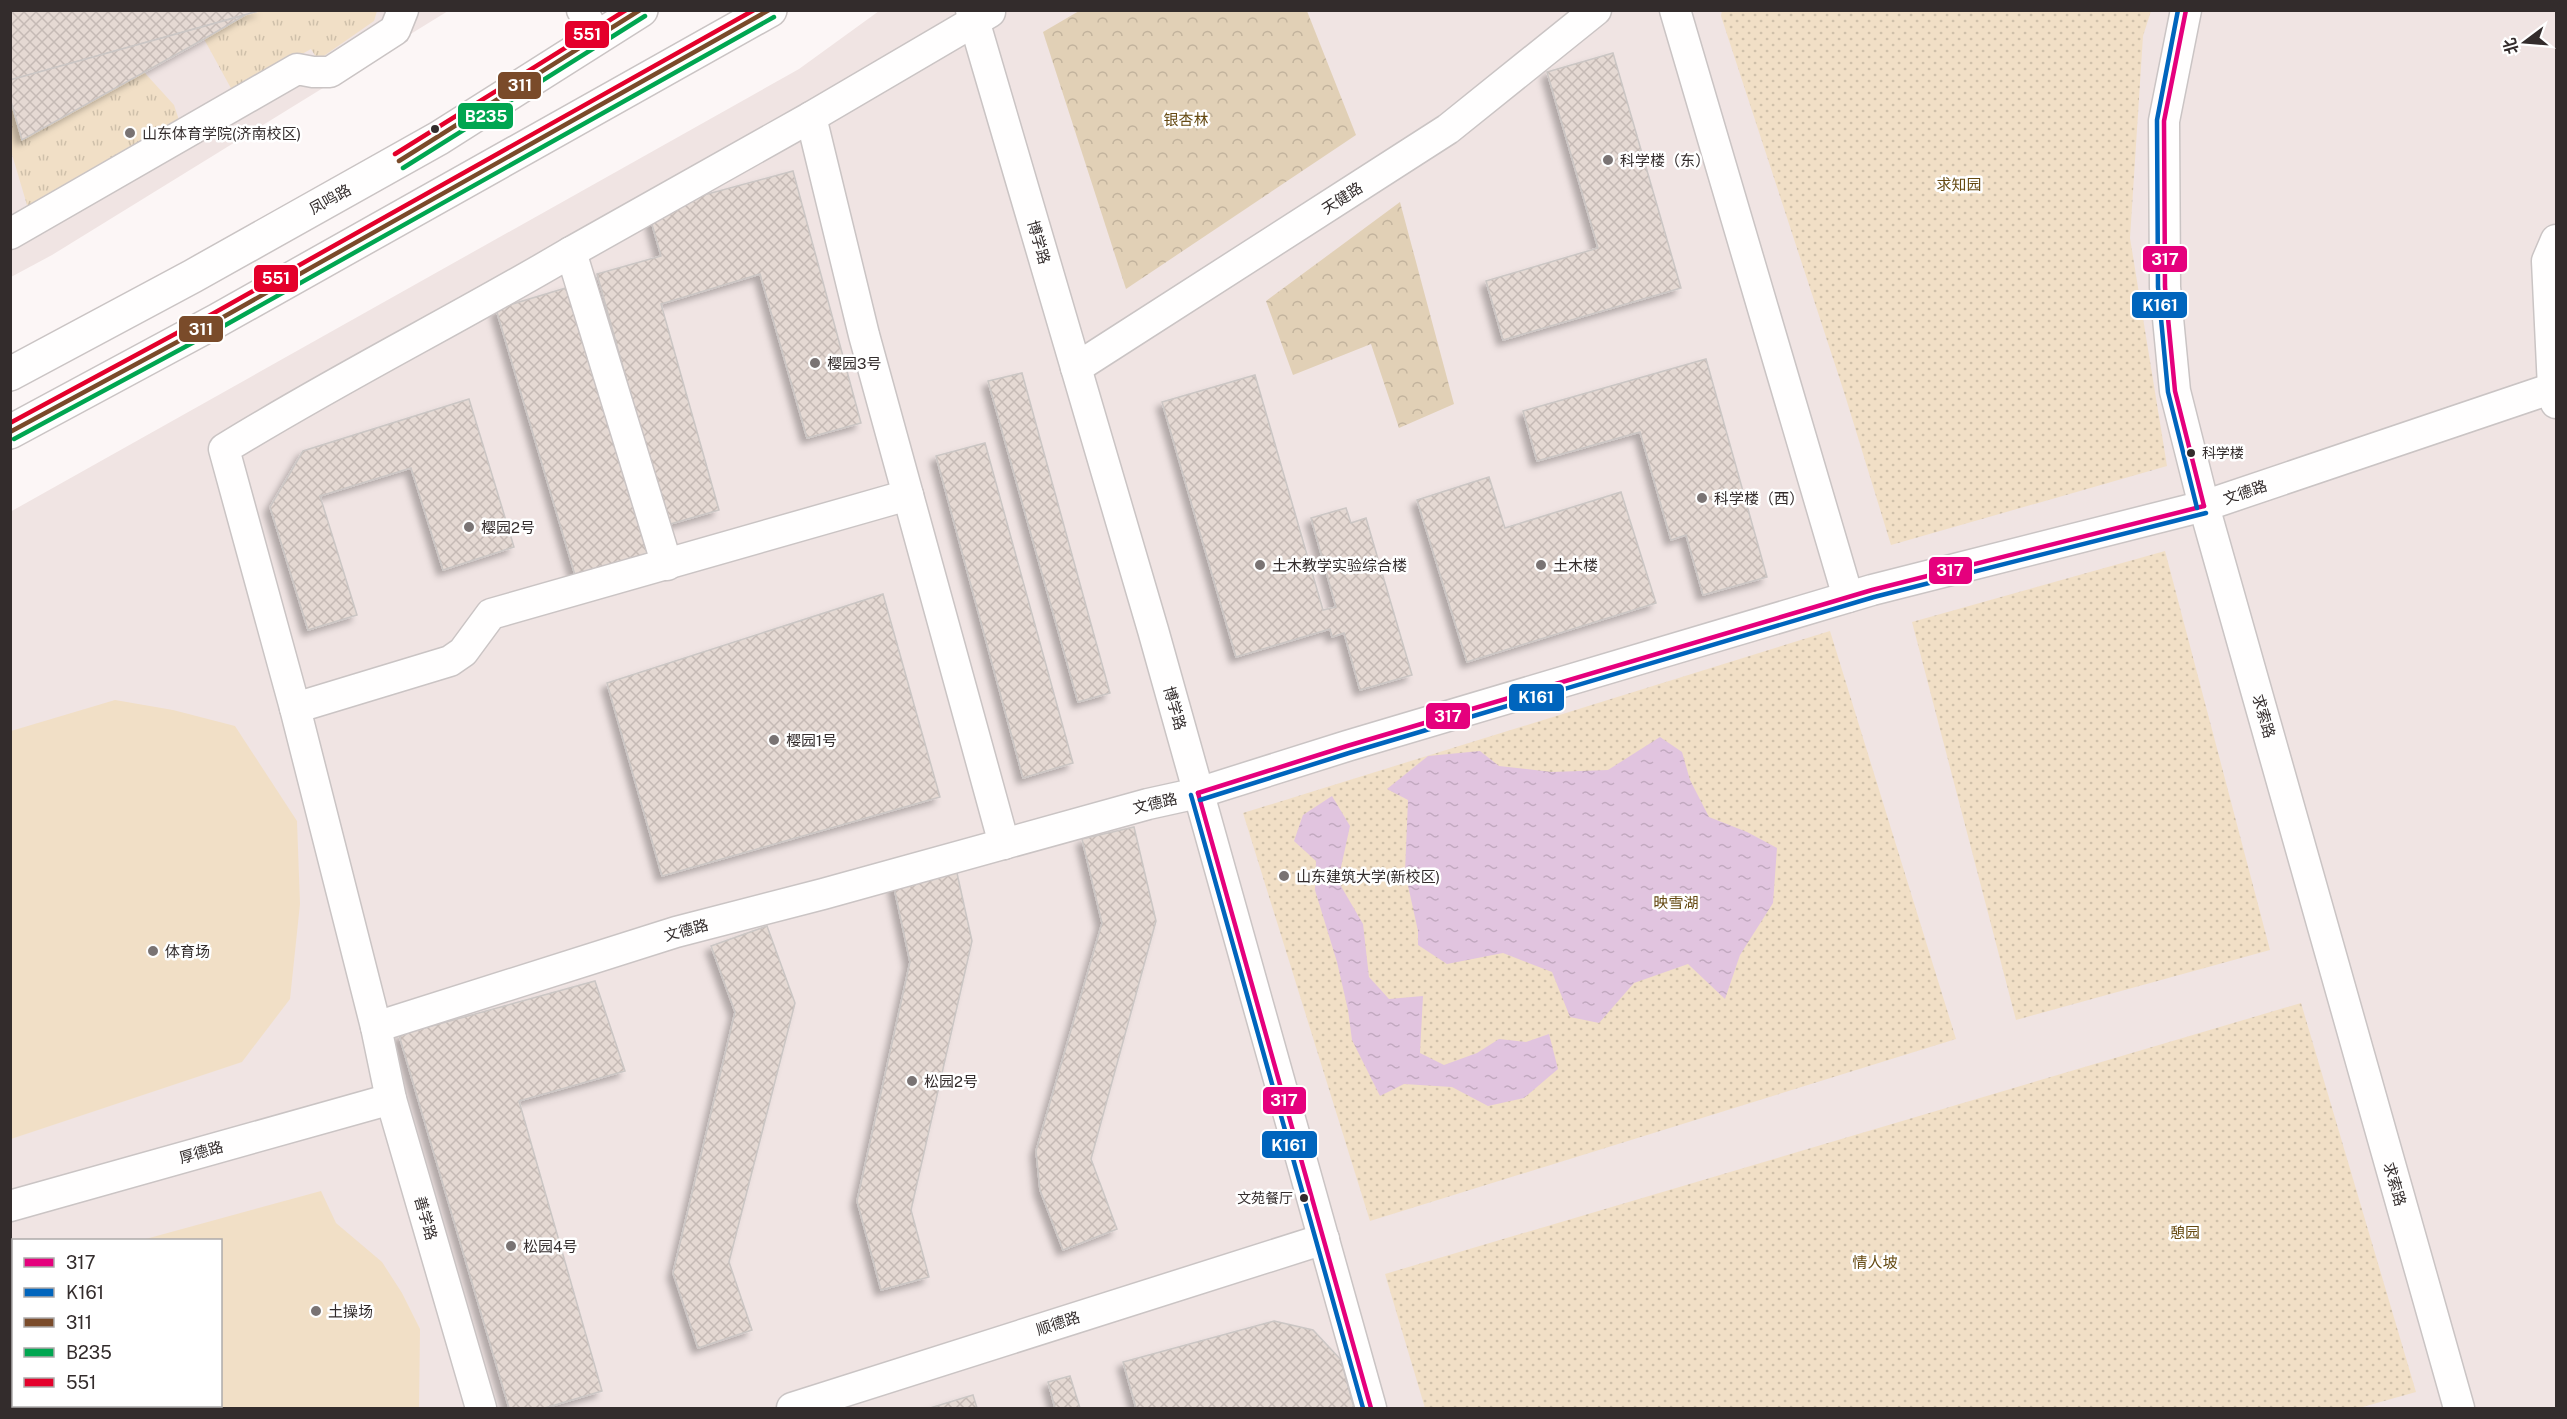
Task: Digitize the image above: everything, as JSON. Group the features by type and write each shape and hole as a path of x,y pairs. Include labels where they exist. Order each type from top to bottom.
{"main road":[{"name":"凤鸣路","path":"10,374 194,276 429,144 590,24 641,10"},
{"path":"10,432 218,320 770,10"}],"street":[{"path":"10,234 297,69 330,72 395,30 403,10"},
{"name":"天健路","path":"1076,368 1448,129 1596,10"},
{"path":"1675,10 1848,597"},
{"name":"求索路","path":"2186,10 2164,120 2165,287 2175,391 2204,506 2459,1408"},
{"path":"667,565 571,252 811,117 980,14"},
{"name":"博学路","path":"980,14 1076,368 1371,1408"},
{"path":"811,117 864,335 1004,844"},
{"path":"2555,396 2547,261 2556,240"},
{"name":"善学路","path":"481,1408 391,1099 376,1027 294,708 224,449 284,412 480,306 571,252"},
{"name":"文德路","path":"376,1027 676,932 1148,804 1198,793 1380,736 1848,597 2204,506 2555,396"},
{"path":"294,708 450,661 463,652 491,614 908,495"},
{"name":"厚德路","path":"10,1206 391,1099"},
{"name":"顺德路","path":"792,1408 1324,1239"}],"shaded area":[{"name":"山东体育学院(济南校区)","path":"11,11 448,11 52,255 11,277"},
{"name":"山东建筑大学(新校区)","path":"879,11 2556,11 2556,1408 11,1408 10,512 799,69"}],"green space":[{"name":"求知园","path":"1722,10 2151,11 2143,36 2130,238 2167,466 1891,545 1844,392 1721,16"},
{"path":"262,11 377,11 374,21 318,60 311,49 233,92 204,39 245,15"},
{"name":"银杏林","path":"1079,11 1307,11 1356,135 1126,289 1043,32"},
{"path":"144,72 174,105 180,123 34,209 27,205 11,151 10,98 22,140"},
{"path":"1400,202 1454,404 1399,428 1371,344 1293,375 1266,301"},
{"path":"2165,551 2270,950 2016,1020 1912,622"},
{"name":"映雪湖","path":"1830,631 1956,1039 1370,1221 1243,813"},
{"name":"体育场","path":"115,700 173,710 235,726 297,821 300,904 290,999 242,1062 11,1139 11,731"},
{"name":"憩园","path":"2301,1003 2416,1392 2359,1408 1425,1408 1385,1274"},
{"name":"土操场","path":"321,1191 336,1223 382,1262 402,1293 420,1329 419,1408 11,1408 10,1277 12,1276 12,1407 222,1407 222,1239 146,1239"}],"water":[{"path":"1660,737 1682,752 1690,780 1709,817 1747,832 1777,848 1773,903 1740,955 1725,999 1688,964 1634,983 1599,1023 1570,1017 1552,972 1503,953 1447,964 1418,945 1418,931 1405,872 1408,800 1387,789 1428,756 1480,751 1499,766 1552,772 1608,770"},
{"path":"1332,796 1350,826 1338,881 1363,924 1369,977 1389,999 1423,996 1420,1053 1444,1065 1477,1053 1499,1039 1526,1042 1549,1034 1558,1069 1524,1098 1488,1106 1452,1087 1404,1084 1380,1096 1352,1040 1337,962 1315,890 1316,861 1294,841 1303,815"}],"building":[{"path":"10,10 262,10 10,80"},
{"path":"245,15 22,140 10,98 10,80"},
{"name":"科学楼（东）","path":"1613,53 1681,288 1503,340 1486,281 1598,248 1547,72"},
{"name":"樱园3号","path":"793,171 861,423 807,438 760,274 661,304 719,510 667,525 597,274 661,256 648,210"},
{"path":"569,287 649,553 575,575 496,309"},
{"name":"科学楼（西）","path":"1706,359 1767,577 1703,595 1686,535 1671,540 1640,432 1537,461 1523,411"},
{"path":"1022,373 1110,693 1078,702 988,381"},
{"name":"土木教学实验综合楼","path":"1255,375 1323,610 1336,607 1311,518 1346,508 1351,523 1366,518 1412,675 1360,690 1344,633 1332,637 1330,629 1236,657 1162,402"},
{"name":"樱园2号","path":"469,399 514,547 443,570 411,468 320,496 357,615 308,630 270,507 303,451"},
{"path":"985,443 1073,763 1023,778 936,456"},
{"name":"土木楼","path":"1489,477 1505,528 1621,492 1656,603 1467,662 1417,500"},
{"name":"樱园1号","path":"883,594 940,797 662,876 607,683"},
{"path":"1134,827 1156,921 1091,1159 1117,1229 1063,1250 1040,1190 1036,1151 1102,923 1082,839"},
{"name":"松园2号","path":"955,864 972,941 911,1210 929,1277 881,1290 857,1201 910,962 892,878"},
{"path":"767,926 795,1003 729,1262 752,1330 698,1348 673,1273 735,1012 711,946"},
{"name":"松园4号","path":"595,981 625,1071 519,1101 602,1391 545,1408 509,1408 399,1035"},
{"path":"1274,1321 1313,1330 1341,1360 1354,1408 1136,1408 1123,1362"},
{"path":"1070,1376 1080,1408 1055,1408 1048,1382"},
{"path":"973,1395 977,1408 930,1408"}],"transit line":[{"name":"551","path":"395,154 626,10"},
{"name":"311","path":"399,161 640,10"},
{"name":"551","path":"10,423 214,313 754,10"},
{"name":"311","path":"10,432 218,320 769,10"},
{"name":"K161","path":"2178,10 2157,120 2158,287 2168,392 2197,508"},
{"name":"317","path":"2186,10 2164,121 2165,287 2175,391 2204,506"},
{"name":"B235","path":"403,168 645,16"},
{"name":"B235","path":"14,439 222,327 774,17"},
{"name":"317","path":"1198,793 1347,746 1872,590 2204,506"},
{"name":"K161","path":"1200,800 1349,753 1874,597 2206,513"},
{"name":"317","path":"1198,793 1371,1408"},
{"name":"K161","path":"1191,795 1363,1408"}],"place":[{"name":"山东体育学院(济南校区)","path":"130,133"},
{"name":"科学楼（东）","path":"1608,160"},
{"name":"樱园3号","path":"815,363"},
{"name":"科学楼","path":"2191,453"},
{"name":"科学楼（西）","path":"1702,498"},
{"name":"樱园2号","path":"469,527"},
{"name":"土木教学实验综合楼","path":"1260,565"},
{"name":"土木楼","path":"1541,565"},
{"name":"樱园1号","path":"774,740"},
{"name":"山东建筑大学(新校区)","path":"1284,876"},
{"name":"体育场","path":"153,951"},
{"name":"松园2号","path":"912,1081"},
{"name":"文苑餐厅","path":"1304,1198"},
{"name":"松园4号","path":"511,1246"},
{"name":"土操场","path":"316,1311"}],"park label":[{"name":"情人坡","path":"1875,1262"}]}
